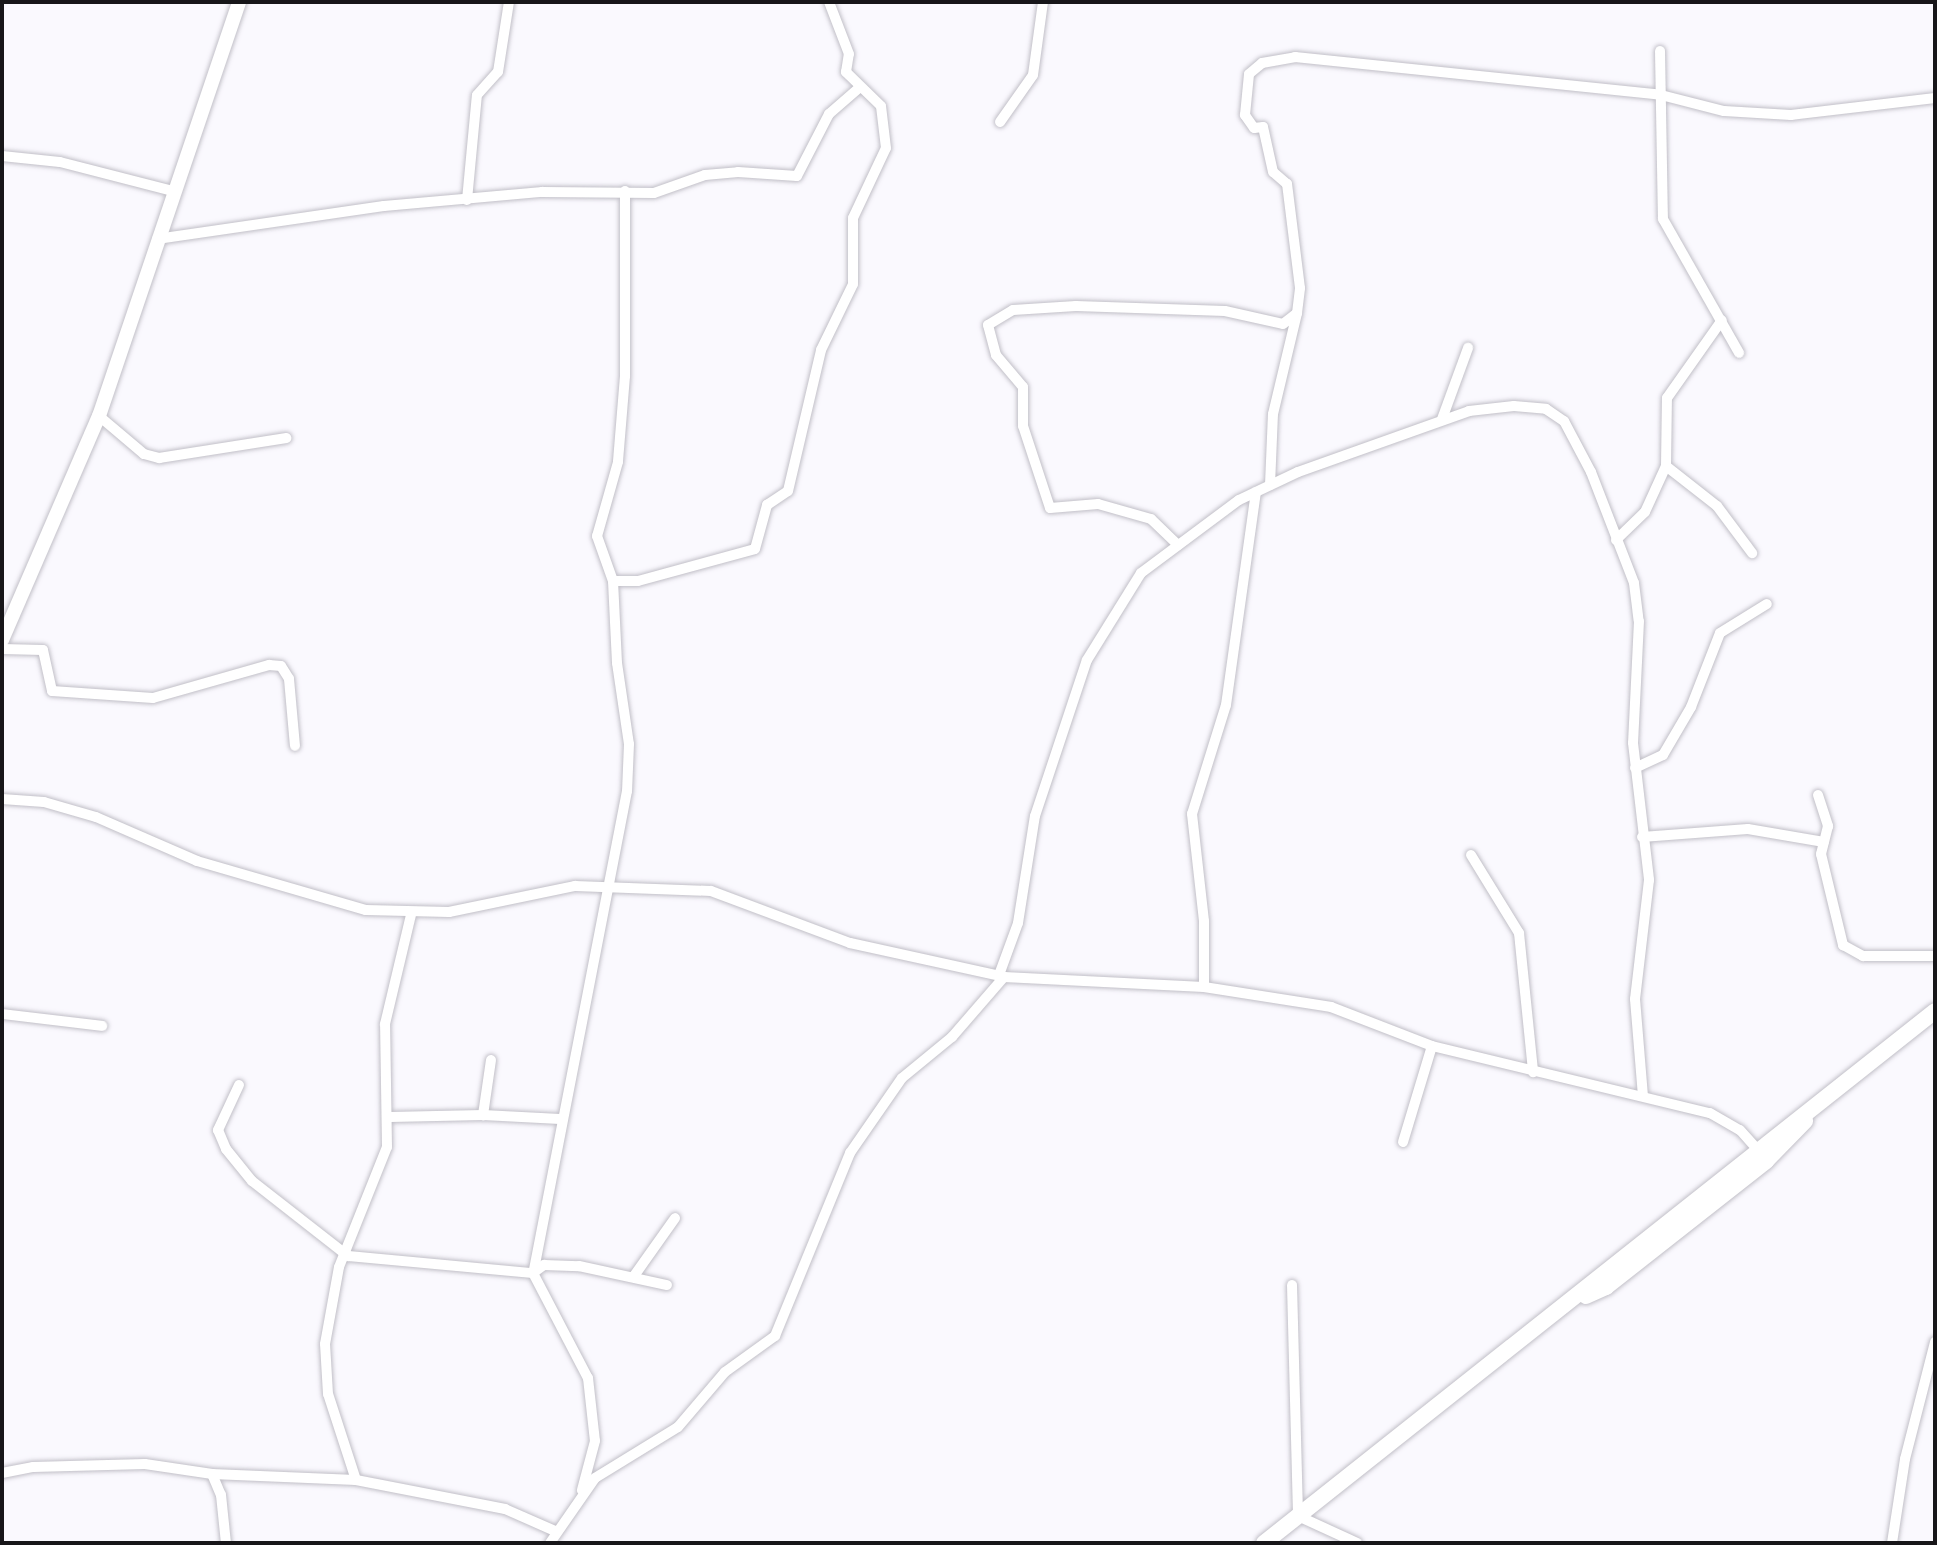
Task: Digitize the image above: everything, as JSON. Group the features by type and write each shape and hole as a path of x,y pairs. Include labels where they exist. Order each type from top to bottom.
{"main road":[{"path":"2,640 99,416 239,2"},
{"path":"1264,1543 1574,1301 1758,1150 1935,1011"},
{"path":"1574,1301 1606,1287 1766,1161 1819,1102"}],"street":[{"path":"467,200 477,95 498,72 509,2"},
{"path":"613,581 638,581 755,549 767,505 788,491 821,350 853,284 853,218 886,148 881,106 859,88 846,72 849,54 829,2"},
{"path":"1000,122 1033,75 1043,2"},
{"path":"1660,51 1663,219 1739,353"},
{"path":"1270,485 1273,414 1300,288 1287,184 1273,172 1263,127 1254,128 1245,115 1249,74 1262,63 1295,57 1661,95 1724,111 1791,115 1935,98"},
{"path":"157,239 193,237 319,213 542,192 654,193 705,175 797,176 829,114 859,88"},
{"path":"2,156 60,162 173,191"},
{"path":"581,1496 595,1441 594,1405 588,1378 533,1273 560,1119 627,791 629,744 617,663 613,581 597,536 621,433 625,191"},
{"path":"1178,545 1151,519 1098,504 1050,508 1023,426 1023,387 996,355 988,325 1013,310 1076,306 1225,311 1283,324 1297,313"},
{"path":"1616,540 1645,512 1666,466 1667,398 1722,320"},
{"path":"1442,419 1468,348"},
{"path":"550,1543 555,1531 595,1478 678,1427 725,1372 775,1336 850,1153 902,1078 952,1037 1002,976 1018,923 1035,816 1087,660 1141,573 1270,485 1442,419 1514,406 1546,409 1564,421 1591,472 1634,583 1639,621 1635,768 1649,914 1635,999 1643,1096"},
{"path":"99,416 144,454 159,458 286,438"},
{"path":"1666,466 1717,506 1752,553"},
{"path":"1204,987 1204,921 1192,814 1226,705 1256,492"},
{"path":"1635,768 1663,755 1691,707 1720,633 1767,604"},
{"path":"2,649 43,650 52,691 153,698 269,665 281,666 289,679 295,746"},
{"path":"1818,795 1827,816 1821,854 1843,945 1863,956 1935,956"},
{"path":"2,799 44,802 96,817 197,861 366,910 411,915 575,886 711,891 850,943 1002,976 1204,987 1331,1007 1432,1046 1710,1113 1740,1130 1758,1150"},
{"path":"1642,837 1748,829 1824,842"},
{"path":"1471,855 1519,933 1533,1072"},
{"path":"356,1480 328,1394 325,1344 339,1267 348,1256 387,1147 390,1117 385,1024 411,915"},
{"path":"2,1014 102,1026"},
{"path":"1403,1142 1432,1046"},
{"path":"483,1115 491,1060"},
{"path":"239,1085 218,1130 226,1149 252,1181 348,1256 533,1273 544,1265 579,1266 667,1285"},
{"path":"390,1117 483,1115 560,1119"},
{"path":"634,1276 675,1218"},
{"path":"1292,1285 1298,1516 1357,1543"},
{"path":"1892,1543 1921,1379 1935,1342"},
{"path":"2,1473 33,1467 145,1464 212,1474 356,1480 505,1509 555,1531"},
{"path":"212,1474 221,1495 226,1543"}]}
